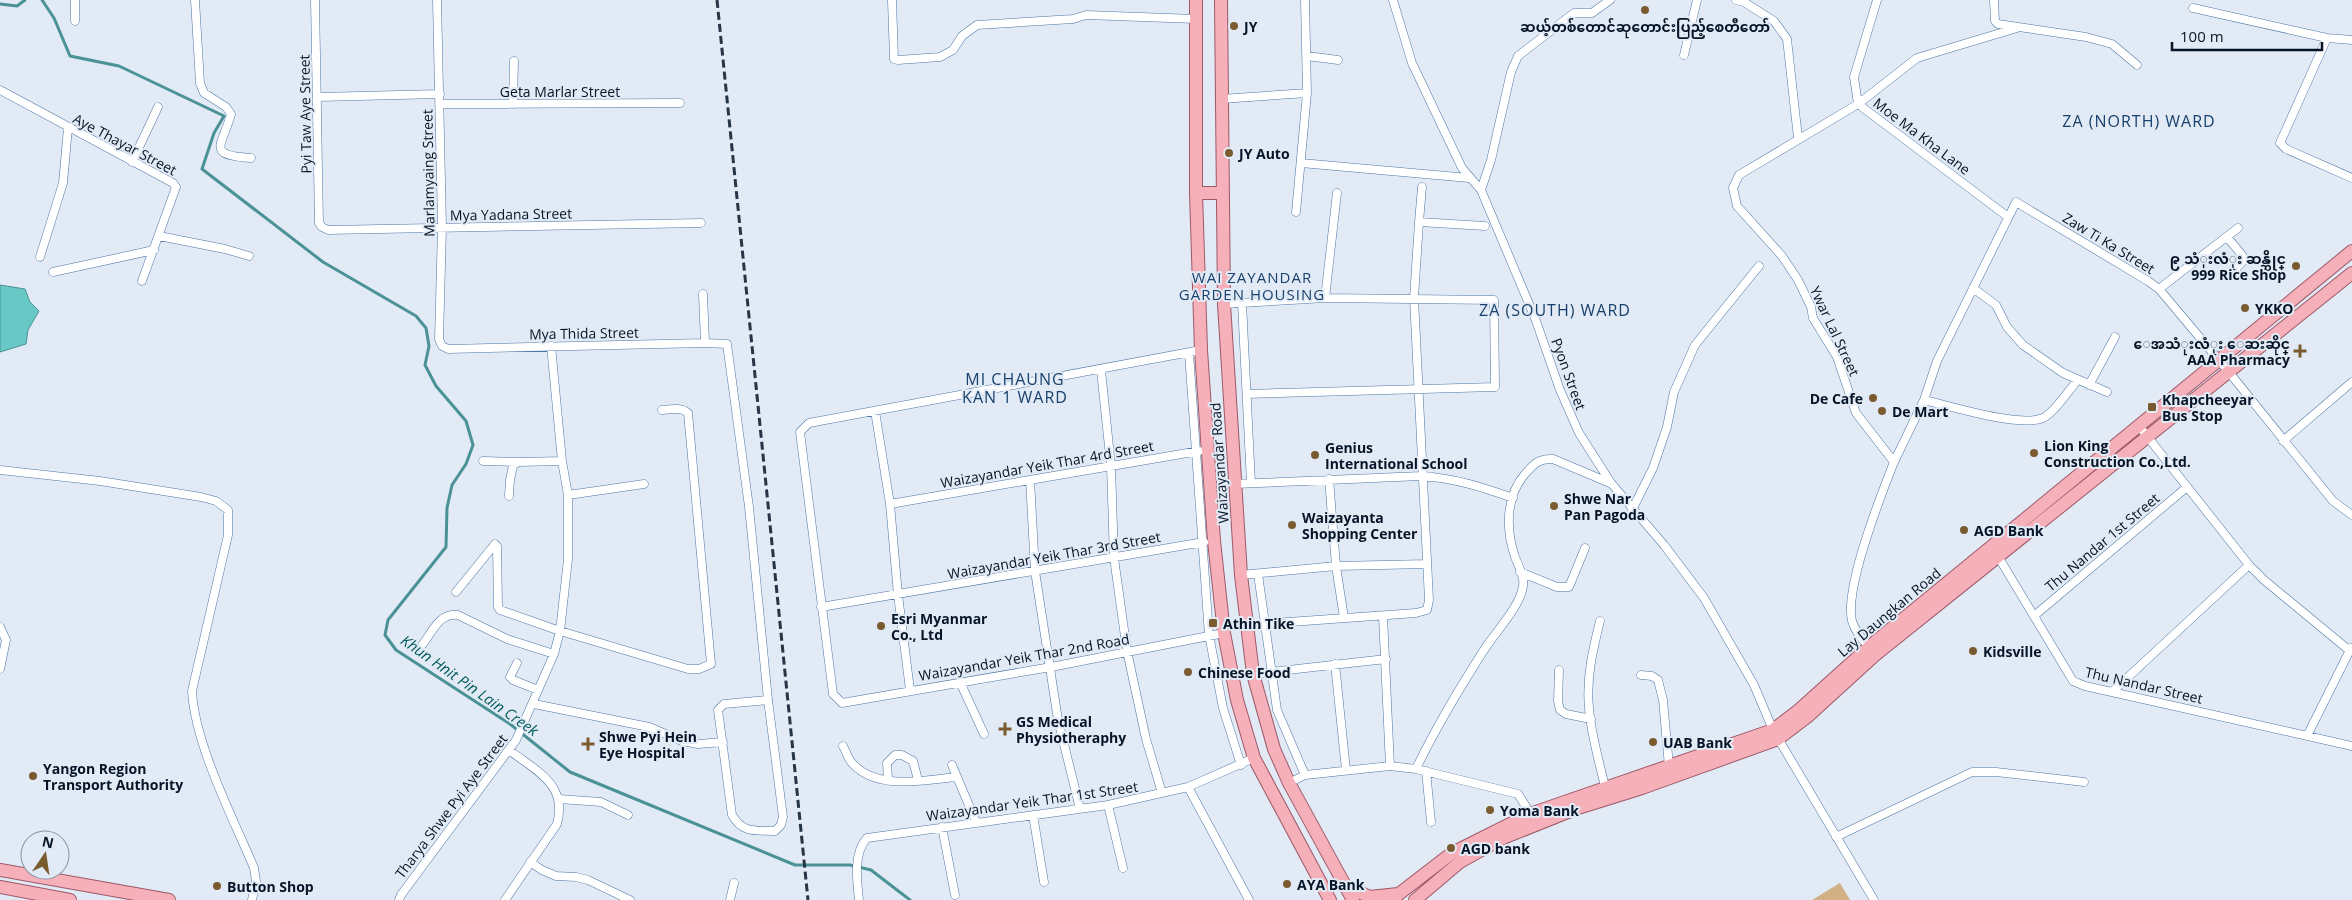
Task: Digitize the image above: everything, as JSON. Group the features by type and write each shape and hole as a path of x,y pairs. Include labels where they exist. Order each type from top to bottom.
{"main road":[{"name":"Waizayandar Road","path":"1196,0 1195,351 1208,542 1230,669 1254,758 1327,897"},
{"name":"Waizayandar Road","path":"1221,0 1224,304 1241,575 1252,670 1274,749 1289,783 1353,900"},
{"path":"1196,193 1223,193"},
{"name":"Lay Daungkan Road","path":"2224,366 2270,318 2352,251"},
{"name":"Lay Daungkan Road","path":"1394,897 1452,853 1605,787 1639,783 1775,734 1807,717 1872,651 1994,551 2224,366 2280,329 2352,273"},
{"path":"1230,669 1252,670"},
{"name":"Lay Daungkan Road","path":"1415,900 1460,862 1534,819 1608,798 1669,766 1732,750"},
{"path":"0,870 164,900"},
{"path":"1342,882 1348,887 1370,897 1394,897"},
{"path":"0,887 70,900"}],"street":[{"path":"75,0 75,20"},
{"path":"195,0 200,83 204,93 226,107 231,114 221,140 223,153 230,157 251,158"},
{"name":"Pyi Taw Aye Street","path":"315,0 319,223 322,227"},
{"name":"Marlamyaing Street","path":"437,0 442,227 439,339 442,346"},
{"path":"892,0 894,59 898,60 940,56 953,50 962,36 977,25 1073,19 1086,16 1196,19"},
{"path":"1296,212 1307,93 1305,0"},
{"name":"Pyon Street","path":"1393,0 1412,63 1446,137 1469,178 1481,190 1535,318 1569,413 1579,433 1611,483 1632,510 1664,545 1704,598 1754,685 1775,734 1874,900"},
{"path":"1481,190 1491,160 1511,72 1518,56 1574,13 1592,13 1610,0"},
{"path":"1684,55 1697,0"},
{"path":"1736,0 1744,2 1774,21 1787,39 1798,138 1858,104 1917,58 2017,28"},
{"name":"Moe Ma Kha Lane","path":"1877,0 1854,77 1858,104 2008,217"},
{"path":"1994,0 1994,22 2017,28 2086,37 2112,44 2137,65"},
{"path":"2193,8 2327,38 2352,40"},
{"path":"2327,38 2280,143 2286,149 2352,178"},
{"path":"1307,56 1338,60"},
{"path":"513,104 514,61"},
{"name":"Aye Thayar Street","path":"0,90 173,183 176,187 142,281"},
{"path":"1221,99 1307,93"},
{"path":"318,97 440,94"},
{"name":"Geta Marlar Street","path":"440,104 680,103"},
{"path":"132,162 158,106"},
{"path":"40,258 63,183 68,128"},
{"name":"Ywar Lal Street","path":"1798,138 1739,175 1733,188 1737,206 1782,256 1798,280 1811,307 1813,318 1837,357 1856,413 1894,462"},
{"path":"1301,163 1469,178"},
{"path":"1247,625 1383,616 1427,610 1429,600 1421,476 1414,298 1422,187"},
{"path":"1325,298 1337,193"},
{"name":"Zaw Ti Ka Street","path":"2008,217 2016,202 2148,280 2224,366 2333,501 2352,515"},
{"path":"1872,651 1858,634 1852,620 1854,579 1894,462 1924,400 1938,361 2008,217"},
{"path":"1419,222 1485,226"},
{"name":"Mya Yadana Street","path":"322,227 328,230 702,223"},
{"path":"2158,290 2238,228"},
{"path":"159,236 249,256"},
{"path":"2227,237 2244,260 2233,272"},
{"path":"53,272 154,250"},
{"path":"1632,510 1653,468 1667,427 1674,392 1695,345 1759,266"},
{"path":"1973,288 1996,305 2010,331 2023,345 2063,373 2107,392"},
{"path":"703,294 705,343"},
{"path":"1224,304 1325,298 1494,300 1495,387 1247,394"},
{"path":"1242,303 1251,483"},
{"path":"2270,318 2280,329"},
{"path":"2089,385 2115,338"},
{"name":"Mya Thida Street","path":"442,346 448,349 726,344 749,507 768,700"},
{"name":"Tharya Shwe Pyi Aye Street","path":"400,900 401,895 516,740 534,704 554,654 560,631 568,559 568,496 562,461 550,346"},
{"path":"822,607 800,432 809,423 1102,370 1195,351"},
{"path":"1102,370 1111,466 1114,558 1127,650 1146,739 1162,793"},
{"path":"1924,400 1993,418 2033,420 2043,418 2049,413 2078,381"},
{"path":"2283,441 2352,382"},
{"path":"456,592 495,544 497,546 498,607 504,611 560,631 688,669 698,669 712,664 688,413 685,410 677,409 662,410"},
{"path":"875,411 890,504 898,594 910,690"},
{"path":"2143,432 2249,565 2264,580 2351,649 2308,736"},
{"name":"Waizayandar Yeik Thar 4rd Street","path":"890,504 1202,451"},
{"path":"1416,769 1451,701 1497,629 1521,598 1524,583 1510,541 1508,521 1513,498 1521,479 1536,461 1544,458 1553,459 1611,483"},
{"path":"483,461 562,461"},
{"path":"509,496 512,470 514,465 519,462"},
{"path":"0,470 100,481 201,497 216,501 228,510 228,534 192,691 193,710 218,785 254,868 256,881 252,900"},
{"path":"1235,484 1421,476 1448,478 1474,484 1513,498"},
{"path":"1329,479 1336,566 1344,618"},
{"path":"1030,480 1035,571 1058,720 1080,809"},
{"path":"568,496 644,484"},
{"name":"Thu Nandar 1st Street","path":"2034,616 2187,487"},
{"path":"1208,542 1210,635 1223,708 1241,765"},
{"name":"Waizayandar Yeik Thar 3rd Street","path":"822,607 1208,542"},
{"path":"1520,572 1557,587 1569,587 1585,548"},
{"name":"Thu Nandar Street","path":"1994,551 2073,681 2352,746"},
{"path":"1241,575 1336,566 1427,564"},
{"path":"2113,691 2249,565"},
{"path":"1258,574 1277,710 1305,775"},
{"name":"Waizayandar Yeik Thar 2nd Road","path":"822,607 833,694 842,704 1224,632"},
{"path":"423,644 444,616 450,614 458,615 508,639 554,654"},
{"path":"1383,616 1390,766"},
{"path":"1600,621 1592,650 1588,691 1591,719 1605,787"},
{"path":"0,669 6,640 1,629"},
{"path":"1252,670 1272,671 1386,659"},
{"path":"517,663 510,677 538,690"},
{"path":"1335,664 1346,770"},
{"path":"1559,670 1558,701 1560,710 1566,714 1591,719"},
{"path":"1642,675 1652,676 1658,680 1663,700 1669,766"},
{"path":"960,682 984,734"},
{"path":"768,700 783,817 781,825 775,831 744,829 738,825 732,815 718,710 721,706 768,700"},
{"path":"534,704 649,727 682,741 698,744 723,742"},
{"path":"843,746 852,763 864,771 888,780 957,777"},
{"path":"505,900 557,824 560,813 559,798 552,783 509,750"},
{"path":"888,780 887,763 895,755 902,755 913,761 918,780"},
{"name":"Waizayandar Yeik Thar 1st Street","path":"858,900 858,859 861,844 867,838 976,822 1108,806 1188,787 1254,758"},
{"path":"952,765 976,822"},
{"path":"1289,783 1305,775 1346,770 1390,766 1416,769 1518,794 1534,819"},
{"path":"1426,772 1432,822"},
{"path":"1836,837 1972,772 1996,772 2084,782"},
{"path":"1188,787 1249,900"},
{"path":"559,798 596,801 628,815"},
{"path":"1108,806 1124,868"},
{"path":"1033,815 1044,882"},
{"path":"942,827 955,895"},
{"path":"530,862 556,876 588,880 630,900"},
{"path":"730,900 734,883"}],"shaded area":[{"path":"0,285 25,289 30,302 39,311 28,330 26,344 0,352"},
{"path":"1840,883 1850,900 1812,900"}],"waterway":[{"name":"Khun Hnit Pin Lain Creek","path":"0,4 17,6 25,0"},
{"name":"Khun Hnit Pin Lain Creek","path":"42,0 54,18 70,56 119,66 224,116 214,133 202,169 323,262 416,316 426,328 429,346 425,365 436,386 466,421 473,445 466,464 452,485 447,508 446,547 388,620 385,635 396,650 510,724 570,772 795,865 850,865 871,870 910,900"}],"railway":[{"path":"717,0 808,900"}],"place":[{"name":"ဆယ့်တစ်တောင်ဆုတောင်းပြည့်စေတီတော်","path":"1645,10"},
{"name":"JY","path":"1234,26"},
{"name":"JY Auto","path":"1229,153"},
{"name":"၉ သံုးလံုး ဆန္ဆိုင္ 999 Rice Shop","path":"2296,266"},
{"name":"YKKO","path":"2245,308"},
{"name":"ေအသံုးလံုး ေဆးဆိုင္ AAA Pharmacy","path":"2300,351"},
{"name":"De Cafe","path":"1873,398"},
{"name":"Khapcheeyar Bus Stop","path":"2152,407"},
{"name":"De Mart","path":"1882,411"},
{"name":"Lion King Construction Co.,Ltd.","path":"2034,453"},
{"name":"Genius International School","path":"1315,455"},
{"name":"Shwe Nar Pan Pagoda","path":"1554,506"},
{"name":"Waizayanta Shopping Center","path":"1292,525"},
{"name":"AGD Bank","path":"1964,530"},
{"name":"Athin Tike","path":"1213,623"},
{"name":"Esri Myanmar Co., Ltd","path":"881,626"},
{"name":"Kidsville","path":"1973,651"},
{"name":"Chinese Food","path":"1188,672"},
{"name":"GS Medical Physiotheraphy","path":"1005,729"},
{"name":"UAB Bank","path":"1653,742"},
{"name":"Shwe Pyi Hein Eye Hospital","path":"588,744"},
{"name":"Yangon Region Transport Authority","path":"33,776"},
{"name":"Yoma Bank","path":"1490,810"},
{"name":"AGD bank","path":"1451,848"},
{"name":"AYA Bank","path":"1287,884"},
{"name":"Button Shop","path":"217,886"}],"district":[{"name":"ZA (NORTH) WARD","path":"2139,121"},
{"name":"WAI ZAYANDAR GARDEN HOUSING","path":"1252,286"},
{"name":"ZA (SOUTH) WARD","path":"1555,310"},
{"name":"MI CHAUNG KAN 1 WARD","path":"1015,388"}]}
